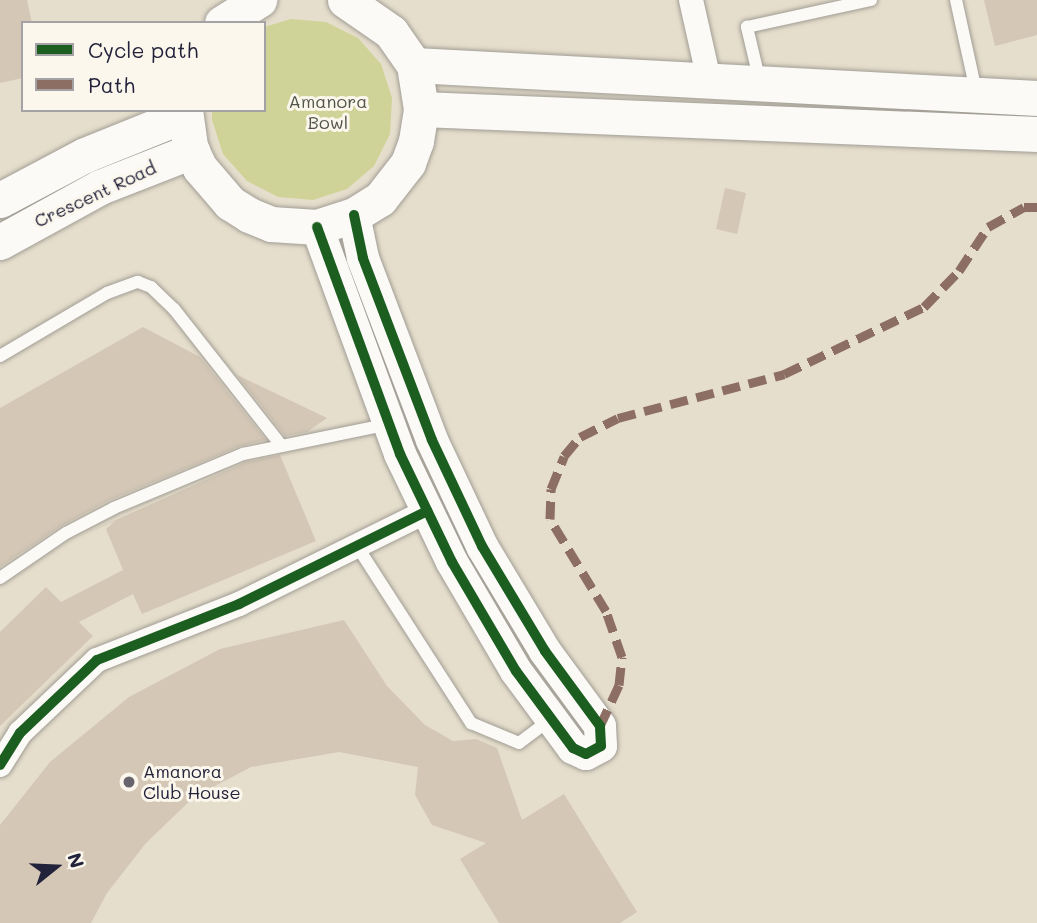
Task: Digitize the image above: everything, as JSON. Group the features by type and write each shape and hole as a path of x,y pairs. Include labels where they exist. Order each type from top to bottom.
{"main road":[{"path":"184,113 192,151 213,187 249,215 271,224 317,227 354,215 396,183 416,141 421,109 414,65 391,32 345,0"},
{"path":"414,65 1037,98"},
{"path":"421,109 1037,134"},
{"name":"Crescent Road","path":"0,200 85,155 184,113"},
{"name":"Crescent Road","path":"0,242 100,187 192,151"}],"street":[{"path":"691,0 709,80"},
{"path":"317,227 389,424 427,512 516,671 573,748 586,754 601,746 600,726 545,651 482,546 432,440 363,258 354,215"},
{"path":"0,765 20,733 97,660 239,604 427,512"}],"lane":[{"path":"760,82 747,27 871,0"},
{"path":"956,0 976,94"},
{"path":"0,356 96,298 138,282 151,287 174,309 281,445"},
{"path":"0,578 66,533 114,508 243,454 389,424"},
{"path":"357,546 471,723 519,743 551,719"}],"green space":[{"name":"Amanora Bowl","path":"291,19 326,22 358,38 381,64 392,98 390,134 374,166 347,189 313,200 278,197 247,181 223,154 212,112 266,112 266,26"}],"building":[{"path":"0,0 27,0 32,21 21,21 21,78 0,83"},
{"path":"984,0 1037,0 1037,35 995,46"},
{"path":"725,188 746,193 737,234 716,229"},
{"path":"143,327 200,357 266,440 240,446 110,500 61,526 0,567 0,408"},
{"path":"237,375 327,418 307,432 285,436"},
{"path":"280,455 316,541 142,614 133,594 79,622 93,636 0,726 0,632 46,587 61,602 123,570 106,529 115,521 73,539 246,462"},
{"name":"Amanora Club House","path":"344,620 387,686 425,725 453,741 476,739 497,748 522,820 564,794 637,912 620,923 499,923 460,859 486,843 432,825 415,795 418,767 339,752 251,767 194,797 146,843 107,893 91,923 0,923 0,825 50,762 129,697 220,649"}],"marked path":[{"path":"600,726 619,685 622,657 606,611 550,519 551,489 564,456 580,437 618,418 784,374 924,307 959,271 988,227 1024,207 1037,207"}],"cycle path":[{"path":"317,227 400,454 452,562 516,671 573,748 586,754 601,746 600,726 545,651 482,546 432,440 363,258 354,215"},
{"path":"0,765 20,733 97,660 239,604 427,511"}],"place":[{"name":"Amanora Club House","path":"129,782"}]}
